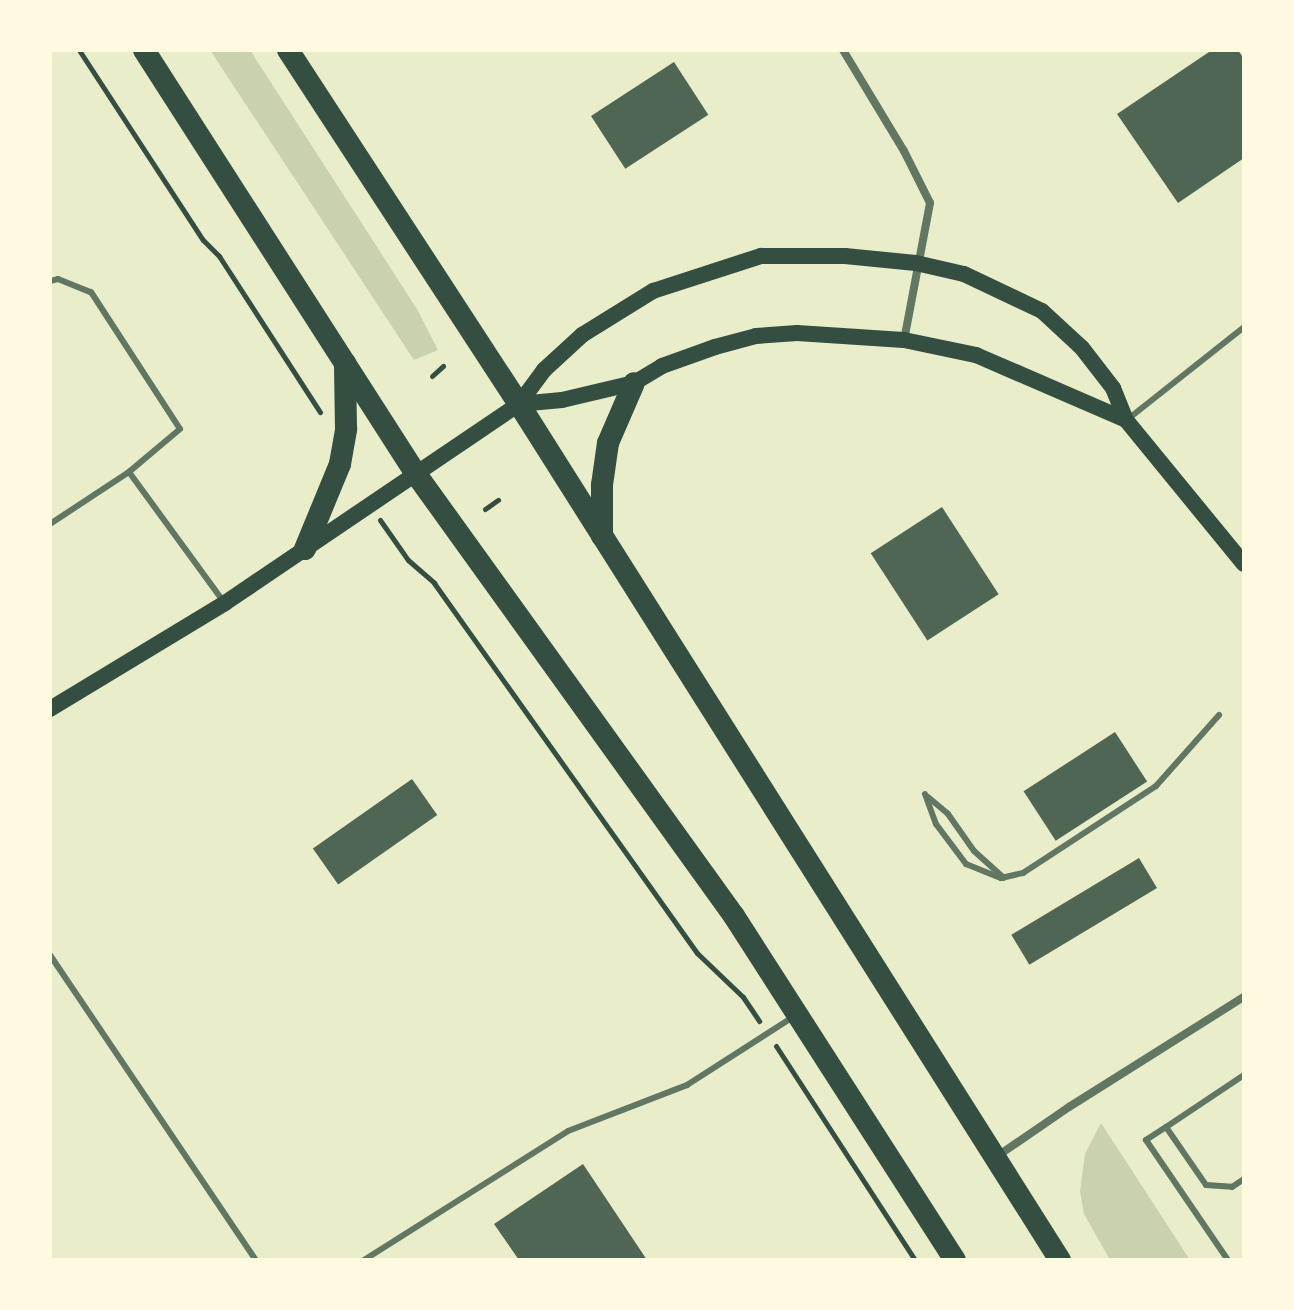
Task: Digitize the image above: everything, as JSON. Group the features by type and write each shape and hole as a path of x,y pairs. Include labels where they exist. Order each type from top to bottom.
{"highway":[{"path":"144,50 416,474 734,916 955,1260"},
{"path":"288,50 519,404 1060,1260"},
{"path":"305,549 340,464 346,429 345,362"},
{"path":"602,537 602,485 608,443 634,383"}],"main road":[{"path":"50,709 225,603 519,404 544,370 582,335 653,291 761,256 845,256 916,263 964,274 1042,311 1082,348 1113,388 1126,420 1244,564"},
{"path":"519,404 562,400 634,383 662,366 756,336 812,333 904,340 976,355 1035,377 1126,420"}],"street":[{"path":"843,50 904,151 930,203 916,263 904,340"},
{"path":"995,1158 1069,1107 1244,997"}],"lane":[{"path":"50,281 58,279 91,292 180,429 129,472 50,524"},
{"path":"1126,420 1244,327"},
{"path":"129,472 225,603"},
{"path":"1004,878 980,857 948,814 925,794 936,824 966,864 985,874 1004,878 1023,873 1156,786 1219,715"},
{"path":"50,955 256,1260"},
{"path":"364,1260 568,1131 687,1085 796,1015"},
{"path":"1228,1260 1146,1140 1244,1075"},
{"path":"1166,1127 1206,1185 1232,1187 1244,1179"}],"path":[{"path":"79,50 322,415"},
{"path":"432,376 443,366"},
{"path":"485,509 498,500"},
{"path":"408,560 434,583 697,953 743,997"},
{"path":"782,1054 915,1260"}],"green space":[{"path":"210,50 250,50 417,309 438,350 414,360"},
{"path":"1101,1123 1190,1260 1110,1260 1084,1214 1080,1191 1085,1154"}],"building":[{"path":"1212,50 1238,50 1244,59 1244,158 1178,203 1117,114"},
{"path":"674,62 708,115 625,169 591,116"},
{"path":"942,507 999,594 927,641 871,553"},
{"path":"1115,732 1147,781 1056,841 1024,791"},
{"path":"412,779 437,815 338,884 313,848"},
{"path":"1139,858 1157,888 1029,965 1011,935"},
{"path":"583,1164 647,1260 519,1260 494,1224"}]}
